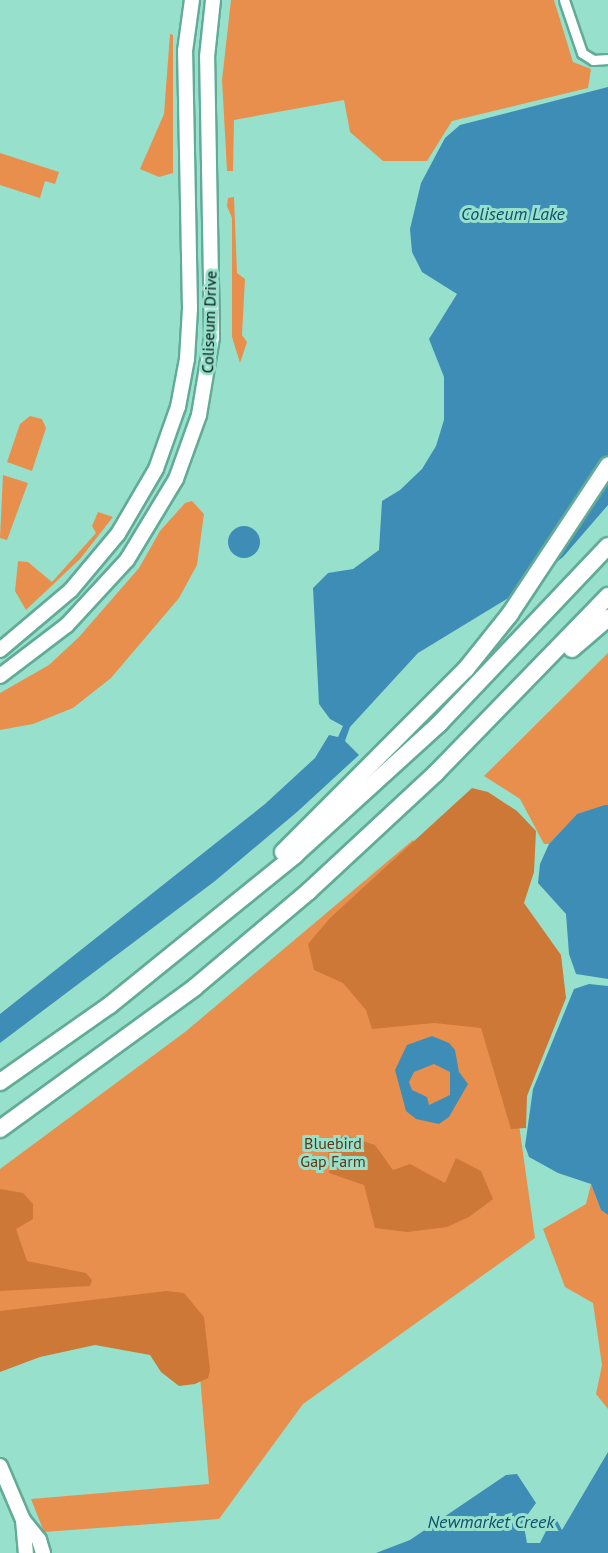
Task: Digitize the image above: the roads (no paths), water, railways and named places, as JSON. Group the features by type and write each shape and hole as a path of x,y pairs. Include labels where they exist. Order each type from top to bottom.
{"highway":[{"path":"189,943 422,716 510,614 608,466"},
{"path":"0,1082 110,1005 295,855 439,724 608,546"},
{"path":"0,1129 138,1030 251,940 375,831 506,703 608,596"},
{"path":"506,703 608,618"}],"street":[{"name":"Coliseum Drive","path":"0,650 71,590 118,534 156,469 177,407 190,319 184,51 192,0"},
{"name":"Coliseum Drive","path":"0,676 67,626 128,560 176,479 199,415 212,337 207,57 213,0"},
{"path":"564,0 582,53 592,60 608,59"},
{"path":"0,1466 23,1520 39,1540 43,1553"},
{"path":"23,1520 26,1553"}],"water":[{"name":"Coliseum Lake","path":"608,87 608,505 563,557 520,591 418,653 350,727 345,741 359,755 297,812 215,881 0,1043 0,1014 265,804 315,758 329,735 338,737 343,726 330,719 319,704 313,588 328,573 353,569 379,550 382,501 400,490 422,469 436,446 444,420 444,377 429,339 457,294 422,272 412,252 410,229 421,183 445,138 460,125"},
{"path":"244,526 255,531 260,542 255,553 244,558 233,553 228,542 233,531"},
{"path":"608,805 608,979 576,974 569,954 566,914 538,883 540,864 549,844 577,814"},
{"path":"589,984 608,986 608,1215 601,1210 591,1184 558,1173 529,1157 525,1146 533,1089 574,989"},
{"path":"432,1036 449,1043 455,1050 459,1072 468,1084 449,1117 439,1124 416,1119 406,1111 395,1070 407,1045","holes":["434,1064 450,1072 450,1095 429,1105 427,1097 412,1090 409,1082 414,1072"]},
{"name":"Newmarket Creek","path":"608,1452 608,1553 376,1553 410,1540 506,1475 517,1474 536,1503 523,1521 527,1543 540,1543 554,1515 562,1530"}],"park label":[{"name":"Bluebird Gap Farm","path":"333,1152"}]}
